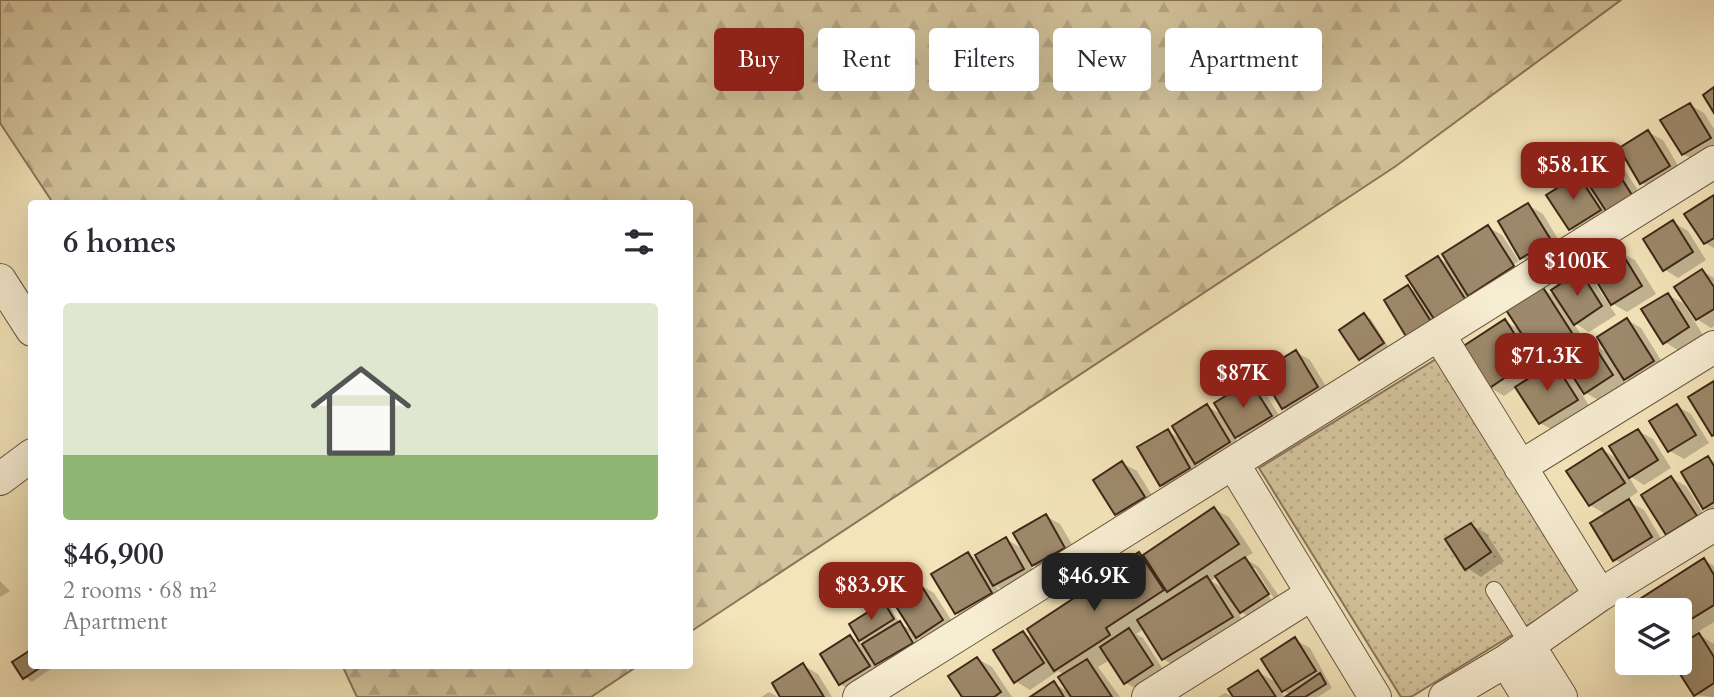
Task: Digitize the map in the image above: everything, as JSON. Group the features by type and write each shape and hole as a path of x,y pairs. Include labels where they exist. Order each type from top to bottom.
{"street":[{"path":"859,697 1234,465 1714,162"},
{"path":"0,280 28,324"},
{"path":"1439,335 1600,595"},
{"path":"1520,467 1714,347"},
{"path":"0,479 28,458"},
{"path":"1234,465 1376,697"},
{"path":"1445,697 1518,654 1600,595 1714,525"},
{"path":"1148,697 1312,594"},
{"path":"1518,654 1528,697"},
{"path":"1518,654 1561,697"}],"lane":[{"path":"1494,590 1518,654"}],"green space":[{"path":"0,0 1621,0 1396,166 693,630 693,200 51,200 0,123"},
{"path":"1446,353 1590,587 1411,697 1401,697 1259,468"},
{"path":"344,669 633,669 591,697 357,697"}],"building":[{"path":"1714,87 1714,113 1703,95"},
{"path":"1690,103 1711,138 1682,155 1660,120"},
{"path":"1648,130 1670,166 1640,184 1619,148"},
{"path":"1608,157 1632,195 1606,211 1582,174"},
{"path":"1578,175 1601,210 1569,230 1546,195"},
{"path":"1714,195 1714,238 1704,244 1684,214"},
{"path":"1528,203 1551,240 1520,259 1498,221"},
{"path":"1673,220 1693,252 1663,271 1643,239"},
{"path":"1488,225 1514,266 1468,296 1442,254"},
{"path":"1620,250 1642,286 1611,305 1589,269"},
{"path":"1438,256 1467,302 1436,322 1406,276"},
{"path":"1702,269 1714,287 1714,309 1696,320 1674,287"},
{"path":"1580,271 1602,306 1574,325 1551,290"},
{"path":"1408,285 1432,323 1407,338 1384,300"},
{"path":"1542,286 1572,333 1536,356 1506,310"},
{"path":"1668,293 1689,327 1663,344 1641,309"},
{"path":"1364,313 1384,343 1359,360 1339,330"},
{"path":"1627,318 1654,361 1624,380 1597,337"},
{"path":"1505,319 1531,360 1488,389 1462,347"},
{"path":"1591,341 1613,375 1584,394 1562,359"},
{"path":"1296,350 1318,387 1282,409 1260,372"},
{"path":"1554,362 1578,400 1539,424 1515,387"},
{"path":"1250,381 1272,416 1235,438 1214,403"},
{"path":"1714,381 1714,435 1712,436 1688,397"},
{"path":"1207,404 1230,442 1195,464 1172,426"},
{"path":"1677,404 1696,435 1668,452 1649,421"},
{"path":"1168,429 1190,468 1160,486 1137,447"},
{"path":"1638,429 1658,460 1629,478 1609,446"},
{"path":"1602,448 1625,483 1589,506 1566,471"},
{"path":"1708,456 1714,466 1714,502 1703,509 1681,472"},
{"path":"1122,461 1145,497 1115,515 1093,480"},
{"path":"1671,476 1697,516 1666,535 1641,495"},
{"path":"1629,499 1652,537 1613,561 1590,523"},
{"path":"1214,507 1239,544 1167,592 1143,555"},
{"path":"1046,514 1065,548 1032,566 1013,533"},
{"path":"1471,523 1491,552 1465,570 1445,539"},
{"path":"1006,537 1024,569 993,586 975,555"},
{"path":"968,552 992,593 955,614 931,574"},
{"path":"1139,552 1164,590 1106,628 1110,635 1054,671 1027,629 1103,579 1107,587 1117,581 1110,571"},
{"path":"1245,557 1269,594 1240,613 1215,576"},
{"path":"1704,558 1714,575 1714,605 1692,619 1692,598 1641,598"},
{"path":"1207,576 1233,617 1162,660 1137,620"},
{"path":"919,582 943,620 916,638 892,600"},
{"path":"884,602 894,619 859,641 849,624"},
{"path":"900,621 913,643 875,665 862,644"},
{"path":"1129,628 1153,665 1124,684 1100,647"},
{"path":"1023,631 1044,663 1014,683 993,650"},
{"path":"1699,633 1714,657 1714,683 1694,696 1681,675 1692,675 1692,637"},
{"path":"850,635 870,666 839,685 820,654"},
{"path":"1295,637 1316,671 1282,692 1261,659"},
{"path":"28,652 28,669 38,669 23,679 12,662"},
{"path":"977,657 1001,692 994,697 962,697 948,676"},
{"path":"1087,659 1112,697 1071,697 1058,677"},
{"path":"803,663 824,697 780,697 772,683"},
{"path":"1258,670 1276,697 1233,697 1228,689"},
{"path":"1320,673 1326,684 1305,697 1285,697"},
{"path":"1054,681 1064,697 1030,697"}]}
